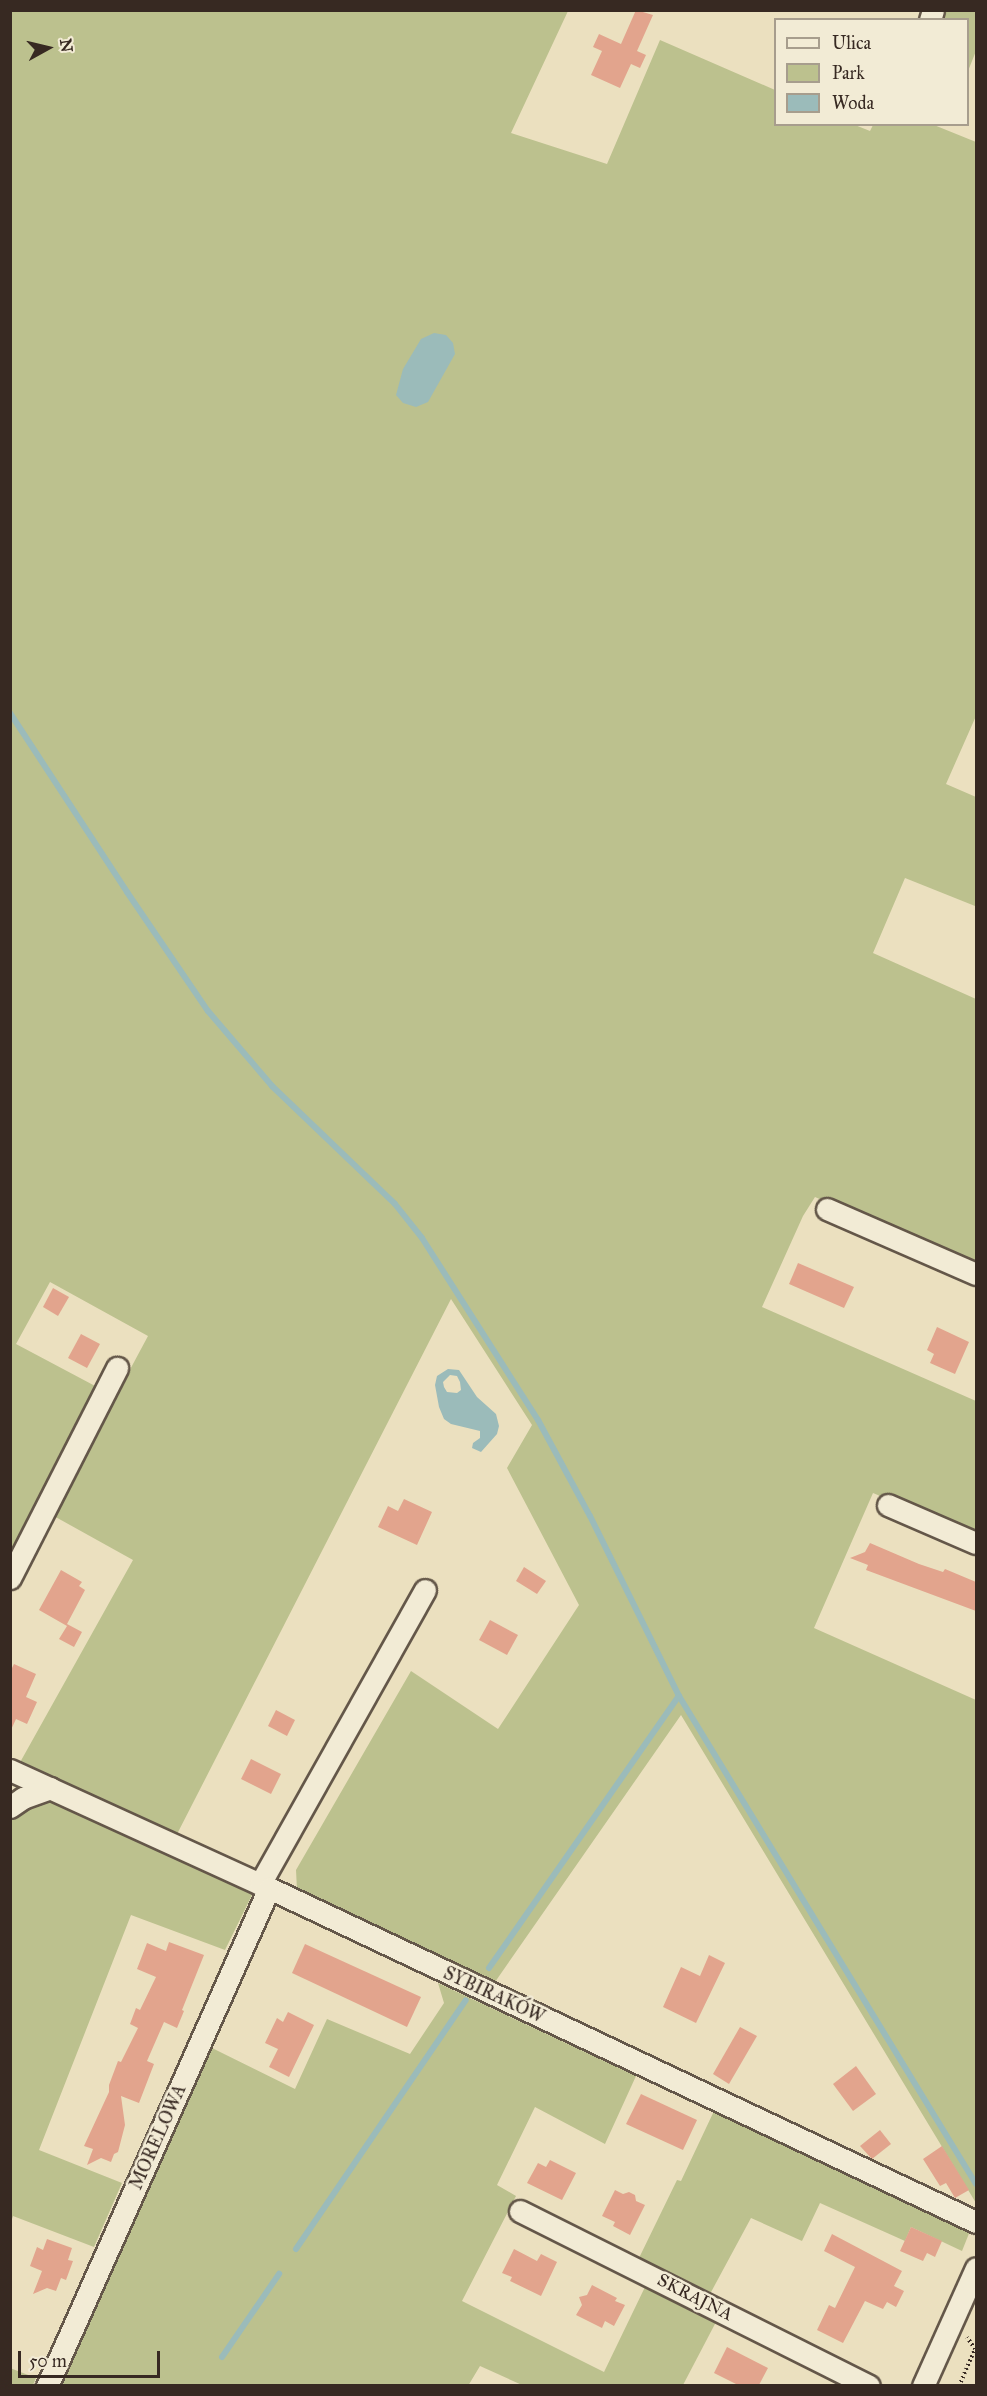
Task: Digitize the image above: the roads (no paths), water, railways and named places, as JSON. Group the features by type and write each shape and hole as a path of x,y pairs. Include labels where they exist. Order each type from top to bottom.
{"street":[{"path":"828,1209 976,1274"},
{"path":"10,1578 117,1368"},
{"path":"888,1504 976,1543"},
{"name":"MORELOWA","path":"47,2385 265,1886 425,1590"},
{"name":"SYBIRAKÓW","path":"10,1770 265,1886 976,2222"},
{"path":"10,1807 23,1798 50,1788"},
{"name":"SKRAJNA","path":"520,2211 869,2385"},
{"path":"923,2385 976,2268"}],"water":[{"path":"434,333 446,335 453,343 455,354 428,402 416,407 403,403 396,395 403,369 421,339"},
{"path":"448,1369 459,1370 477,1397 496,1414 499,1426 497,1434 481,1452 472,1448 473,1443 480,1438 480,1431 451,1424 444,1419 435,1385 437,1376","holes":["450,1375 457,1376 461,1390 457,1393 447,1392 443,1382"]}],"waterway":[{"path":"10,713 208,1011 272,1086 395,1204 422,1238 538,1420 590,1516 679,1696 976,2184"},
{"path":"489,1968 679,1696"},
{"path":"296,2249 466,2000"},
{"path":"222,2357 279,2274"}]}
